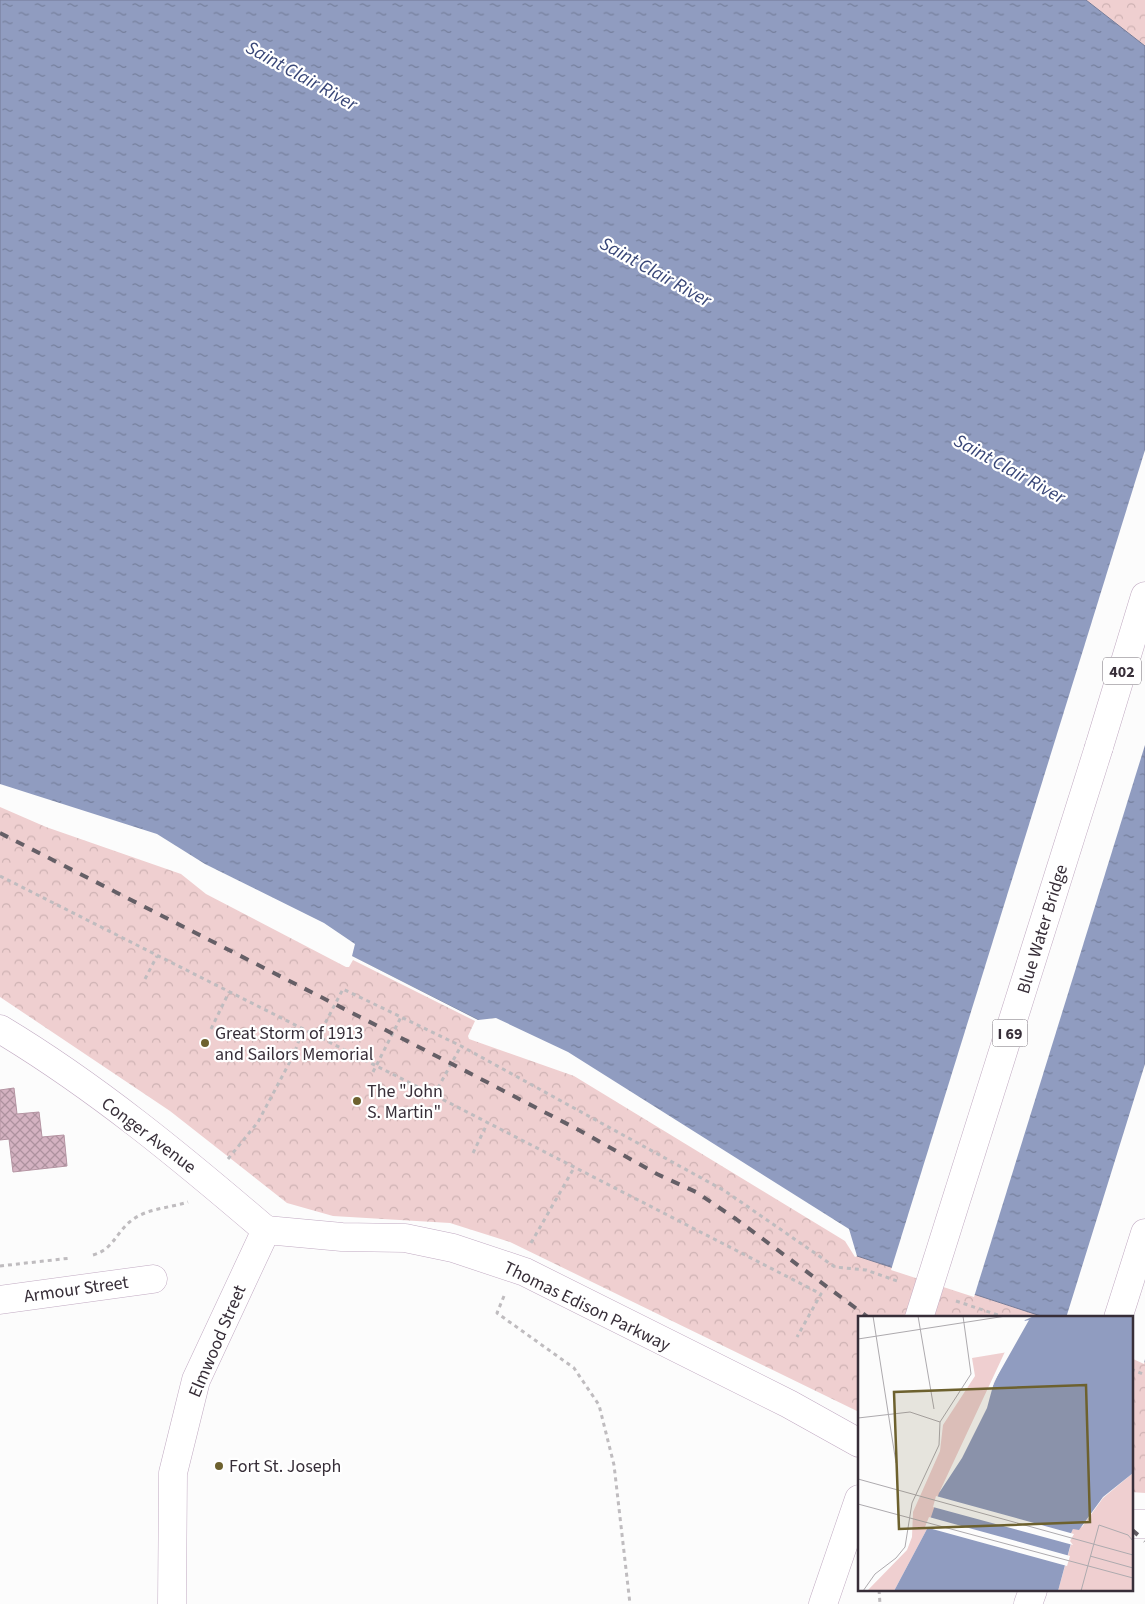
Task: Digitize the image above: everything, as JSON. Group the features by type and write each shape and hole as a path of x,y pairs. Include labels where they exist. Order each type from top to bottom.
{"main road":[{"name":"Blue Water Bridge","path":"921,1316 1100,747 1145,596"},
{"name":"Conger Avenue","path":"0,1029 28,1046 160,1141 266,1230"},
{"name":"Thomas Edison Parkway","path":"266,1230 342,1237 405,1238 453,1248 517,1269 789,1404 858,1442"},
{"name":"Elmwood Street","path":"172,1604 173,1473 196,1380 266,1230"},
{"path":"1119,1316 1145,1233"},
{"name":"Armour Street","path":"0,1300 153,1279"},
{"path":"824,1604 858,1502"},
{"path":"1132,1524 1145,1524"},
{"path":"1028,1604 1032,1592"}],"path":[{"path":"0,876 434,1095 487,1124 821,1294 797,1337"},
{"path":"145,979 158,956"},
{"path":"318,1036 343,989 461,1046 725,1190 834,1267 866,1270 904,1283"},
{"path":"211,1029 229,992"},
{"path":"372,1072 401,1017"},
{"path":"434,1095 461,1046"},
{"path":"472,1153 487,1124"},
{"path":"574,1168 517,1269 497,1313 574,1368 599,1405 614,1465 630,1604"},
{"path":"951,1299 1001,1316"},
{"path":"1132,1369 1145,1375"}],"green space":[{"path":"1086,0 1145,0 1145,46"},
{"path":"0,804 182,871 478,1020 575,1074 846,1239 858,1256 1041,1316 858,1316 858,1412 510,1242 450,1223 333,1216 287,1203 170,1111 0,997"},
{"path":"1132,1356 1145,1362 1145,1493 1132,1492"}],"water":[{"name":"Saint Clair River","path":"0,0 1086,0 1145,46 1145,1362 1132,1356 1132,1316 1041,1316 857,1256 846,1239 575,1074 478,1020 182,871 0,804"}],"pier":[{"path":"1145,450 1145,745 974,1297 891,1270"},
{"path":"0,784 157,834 205,864 324,923 355,944 352,956 478,1020 496,1018 568,1052 849,1229 857,1256 855,1257 845,1241 574,1076 469,1039 468,1036 475,1021 353,960 349,967 346,967 206,894 181,874 46,827 0,807"},
{"path":"1145,1064 1144,1364 1132,1358 1132,1316 1067,1316"}],"building":[{"path":"14,1088 17,1114 39,1112 42,1137 64,1135 67,1166 13,1172 9,1139 0,1140 0,1090"}],"railway":[{"path":"0,833 452,1064 577,1129 657,1174 696,1192 736,1219 866,1316"},
{"path":"1132,1530 1145,1541"}],"place":[{"name":"Great Storm of 1913 and Sailors Memorial","path":"205,1043"},
{"name":"The \"John S. Martin\"","path":"357,1101"},
{"name":"Fort St. Joseph","path":"219,1466"}]}
